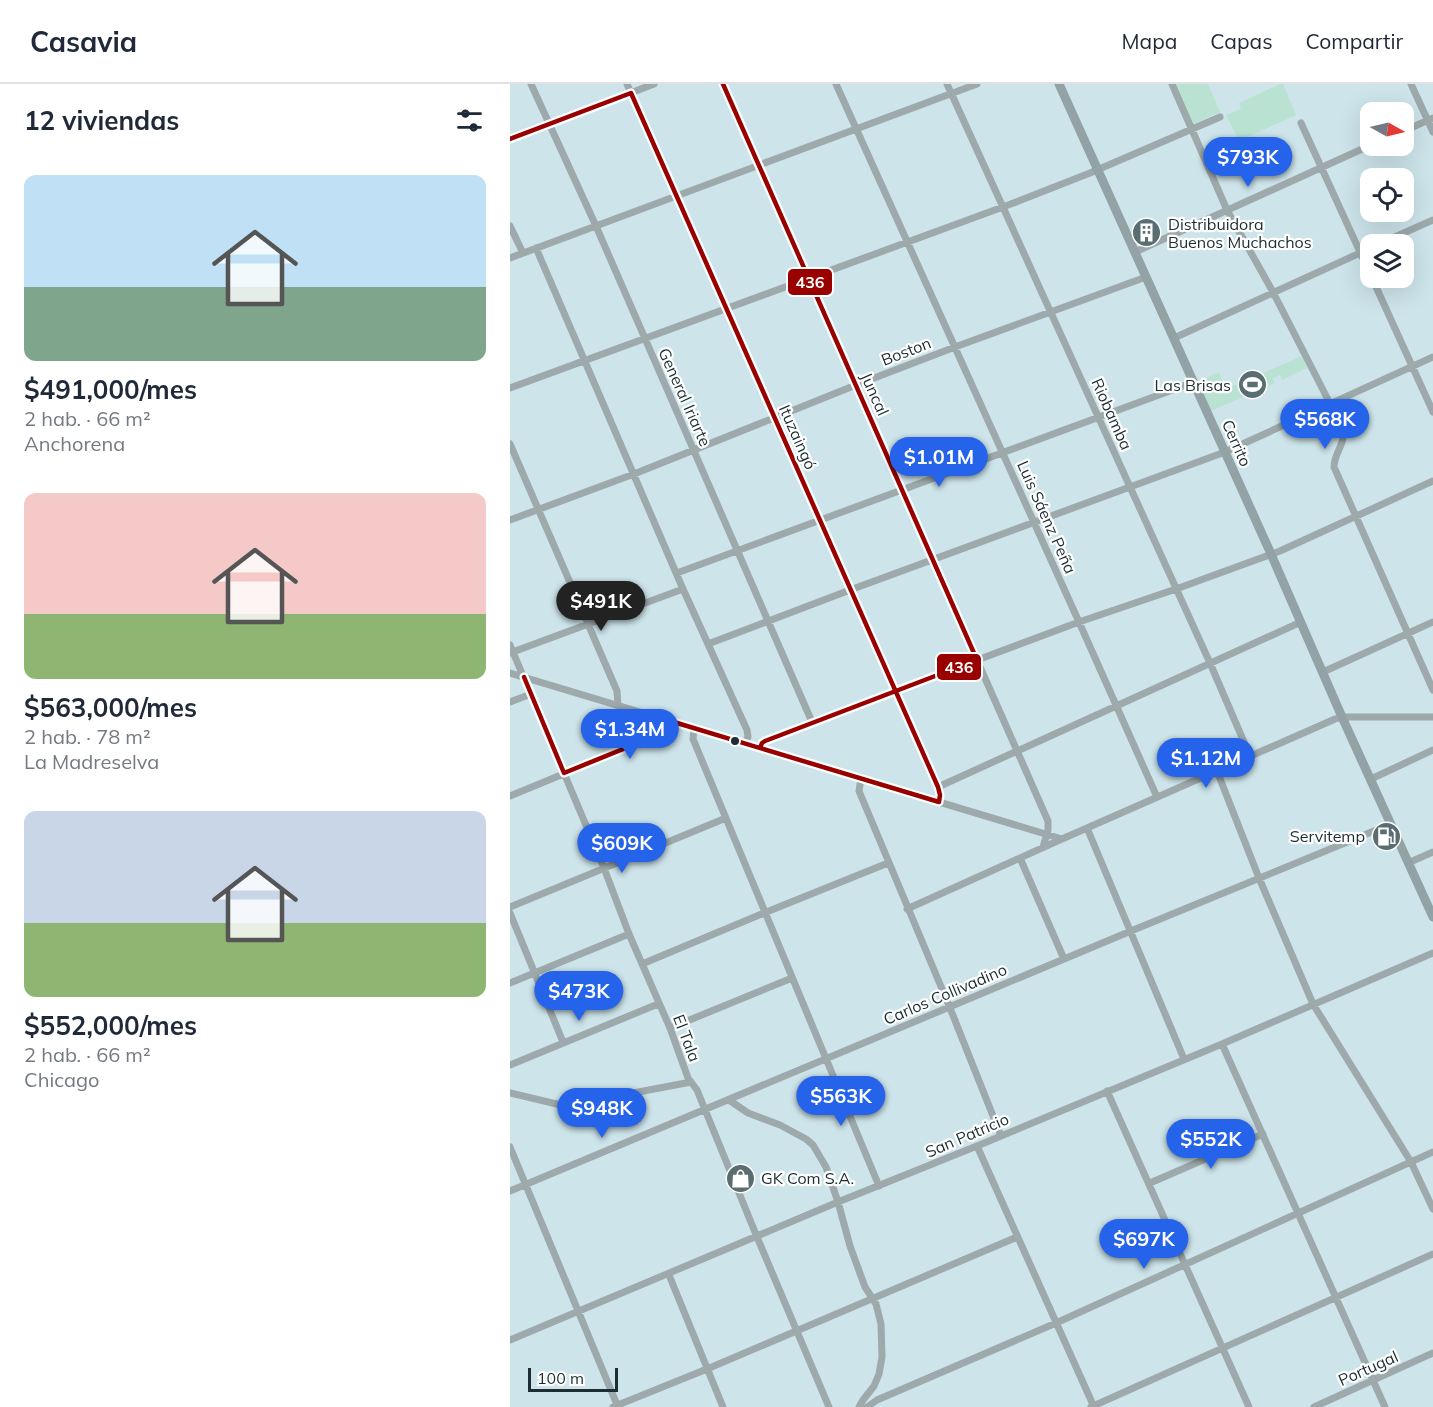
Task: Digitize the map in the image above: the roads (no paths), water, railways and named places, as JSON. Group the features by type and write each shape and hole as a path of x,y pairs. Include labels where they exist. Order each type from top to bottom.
{"main road":[{"name":"Cerrito","path":"1059,84 1433,917"}],"street":[{"name":"General Iriarte","path":"531,84 596,226 812,722"},
{"name":"Ituzaingó","path":"627,84 938,787 939,802"},
{"path":"510,139 654,84"},
{"name":"Juncal","path":"723,84 1048,821 1043,848"},
{"name":"Luis Sáenz Peña","path":"836,84 1157,797"},
{"name":"Riobamba","path":"947,84 1250,756"},
{"path":"510,258 976,84"},
{"path":"1172,84 1227,210 1273,292 1344,434 1333,462 1334,467 1433,690"},
{"path":"1412,84 1430,119 1433,132"},
{"path":"510,388 1004,207 1098,170 1220,117"},
{"path":"1414,126 1430,119"},
{"path":"1301,123 1360,251"},
{"path":"1135,252 1360,151"},
{"path":"1402,234 1433,220"},
{"path":"510,226 523,253"},
{"path":"536,248 683,589 747,730 748,737 745,743"},
{"path":"1174,338 1360,253"},
{"name":"Boston","path":"510,520 694,451 955,347 1146,277"},
{"path":"1376,288 1433,412"},
{"path":"708,644 1225,452 1433,357"},
{"path":"677,573 1194,382"},
{"path":"510,444 617,691 618,705"},
{"path":"760,748 765,741 895,690 1271,554 1433,481"},
{"path":"511,650 683,589"},
{"path":"938,787 1301,622"},
{"path":"1323,672 1433,622"},
{"name":"El Tala","path":"511,650 829,1407"},
{"path":"510,673 1062,838"},
{"path":"510,702 531,694"},
{"path":"907,909 1062,838 1342,717 1433,717"},
{"path":"510,796 670,730 677,723"},
{"path":"694,728 693,739 879,1186"},
{"path":"1371,779 1433,750"},
{"path":"1217,771 1259,878 1313,1004 1411,1162 1433,1209"},
{"path":"861,778 858,791 950,1008 1001,1136"},
{"path":"510,907 726,818"},
{"name":"Carlos Collivadino","path":"510,1191 1391,824"},
{"path":"1087,828 1184,1059"},
{"path":"1408,862 1433,852"},
{"path":"1020,858 1064,959"},
{"path":"642,964 888,863"},
{"path":"510,913 563,1042"},
{"path":"510,983 629,934"},
{"name":"San Patricio","path":"510,1341 838,1202 1222,1044 1433,953"},
{"path":"670,1028 792,978"},
{"path":"510,1065 658,1004"},
{"path":"1222,1044 1385,1407"},
{"path":"510,1093 565,1106 691,1082"},
{"path":"1107,1091 1249,1407"},
{"path":"729,1100 748,1113 780,1125 810,1142 826,1167 849,1246 865,1287 878,1309 881,1324 882,1358 879,1374 874,1386 859,1407"},
{"path":"1150,1184 1263,1134"},
{"path":"977,1146 1093,1407 1433,1254"},
{"path":"510,1147 616,1406 1017,1237"},
{"path":"867,1407 877,1400 1056,1323 1433,1152"},
{"path":"669,1275 723,1407"},
{"name":"Portugal","path":"1314,1407 1433,1353"}],"place":[{"name":"Distribuidora Buenos Muchachos","path":"1147,233"},
{"name":"Las Brisas","path":"1252,385"},
{"name":"Servitemp","path":"1386,836"},
{"name":"GK Com S.A.","path":"740,1178"}]}
